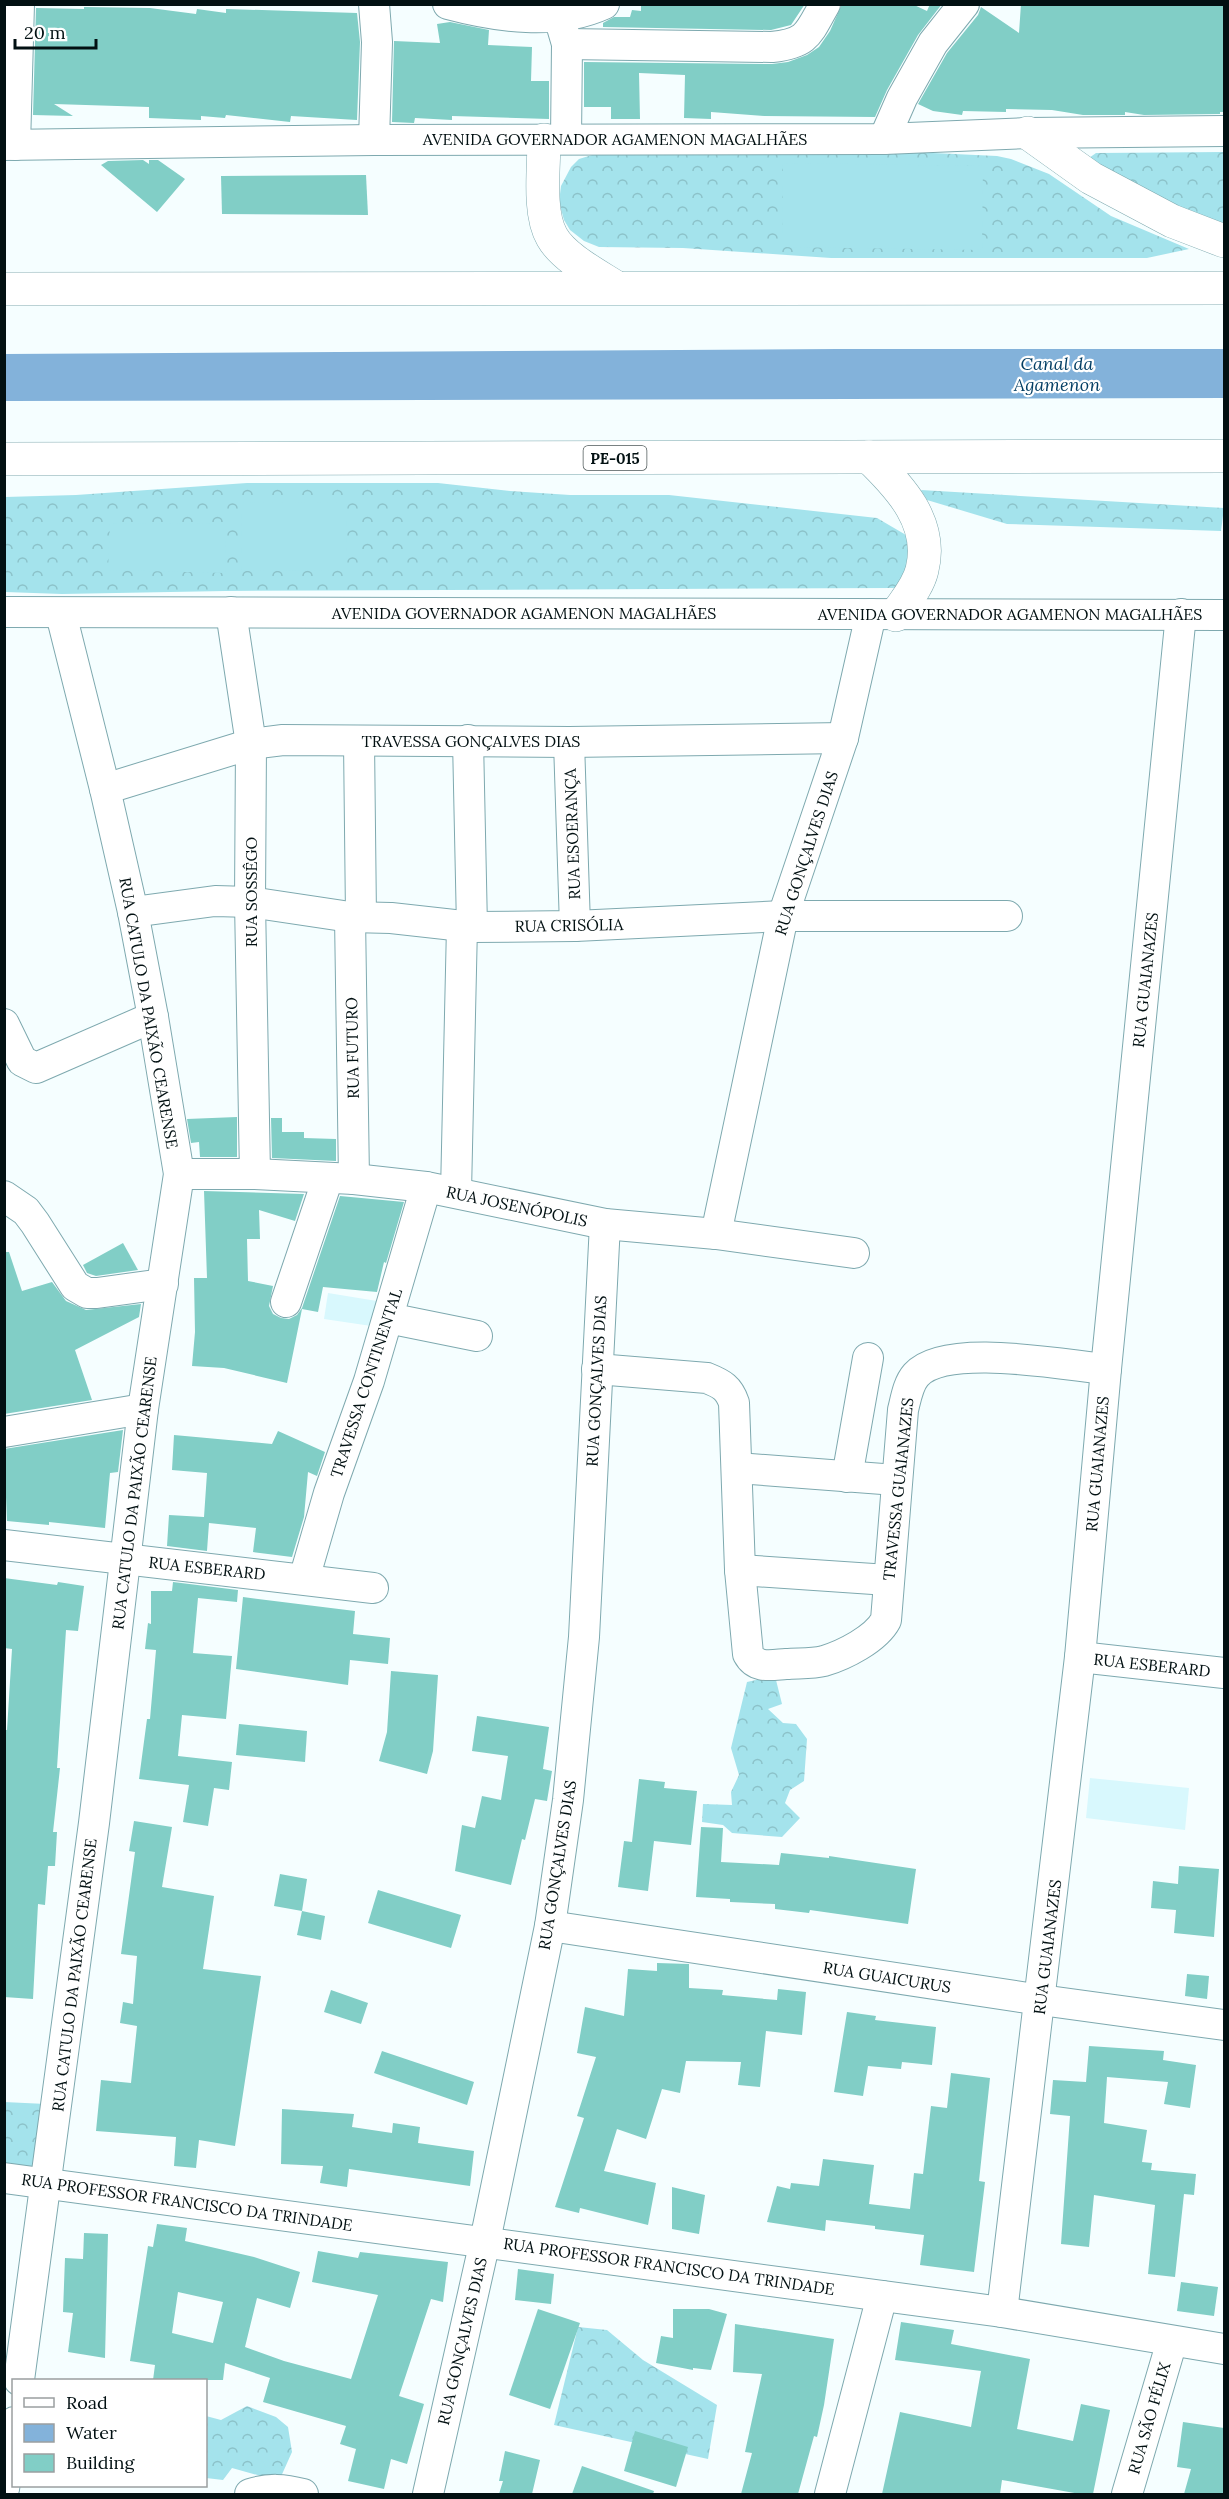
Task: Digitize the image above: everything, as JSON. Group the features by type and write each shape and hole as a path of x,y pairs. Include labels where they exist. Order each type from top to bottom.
{"highway":[{"path":"1028,133 1090,178 1172,221 1224,241"},
{"path":"555,140 544,216 552,238 576,262 617,288"},
{"path":"4,289 1224,288"},
{"name":"PE-015","path":"4,459 1224,456"},
{"path":"869,457 896,484 924,532 925,552 921,572 913,590 884,614"}],"street":[{"path":"10,145 19,4"},
{"path":"374,4 377,42 374,140"},
{"path":"448,4 500,15 604,4"},
{"path":"567,44 772,47 795,44 806,36 825,4"},
{"path":"884,139 902,98 933,43 964,4"},
{"path":"545,11 561,25 567,44 555,140"},
{"name":"AVENIDA GOVERNADOR AGAMENON MAGALHÃES","path":"10,145 374,140 884,139 1028,133 1224,131"},
{"name":"AVENIDA GOVERNADOR AGAMENON MAGALHÃES","path":"4,612 61,614 231,612 1224,615"},
{"name":"RUA SOSSÊGO","path":"231,612 251,744 250,902 255,1174"},
{"name":"RUA CATULO DA PAIXÃO CEARENSE","path":"19,2379 94,1823 142,1409 163,1284 178,1174 153,1017 133,912 61,614"},
{"name":"RUA GONÇALVES DIAS","path":"716,1234 783,916 884,614"},
{"name":"RUA GUAIANAZES","path":"1002,2312 1041,2000 1080,1657 1106,1369 1181,614"},
{"name":"TRAVESSA GONÇALVES DIAS","path":"105,789 251,744 283,740 569,742 843,738"},
{"name":"RUA FUTURO","path":"286,1302 341,1178 356,917 359,741"},
{"path":"456,1192 467,927 468,741"},
{"name":"RUA ESOERANÇA","path":"569,742 575,926"},
{"name":"RUA CRISÓLIA","path":"133,912 215,901 250,902 356,917 467,927 575,926 783,916 1007,916"},
{"path":"4,1024 22,1061 36,1068 153,1017"},
{"name":"RUA JOSENÓPOLIS","path":"178,1174 255,1174 341,1178 426,1187 605,1224 716,1234 854,1253"},
{"name":"TRAVESSA CONTINENTAL","path":"304,1579 323,1514 365,1392 426,1187"},
{"path":"4,1196 26,1211 61,1266 79,1289 97,1293 163,1284"},
{"name":"RUA GONÇALVES DIAS","path":"428,2494 485,2241 550,1926 568,1800 584,1637 605,1224"},
{"path":"388,1318 477,1336"},
{"name":"TRAVESSA GUAIANAZES","path":"740,1570 748,1654 752,1661 763,1666 822,1662 839,1655 873,1635 886,1620 903,1410 907,1393 915,1376 923,1369 944,1360 981,1356 1106,1369"},
{"path":"847,1477 868,1358"},
{"path":"597,1369 707,1378 723,1384 730,1392 734,1403 740,1570 888,1580"},
{"path":"4,1432 142,1409"},
{"path":"737,1468 896,1480"},
{"name":"RUA ESBERARD","path":"4,1545 373,1588"},
{"name":"RUA ESBERARD","path":"1080,1657 1224,1673"},
{"name":"RUA GUAICURUS","path":"550,1926 1041,2000 1224,2025"},
{"name":"RUA PROFESSOR FRANCISCO DA TRINDADE","path":"4,2178 1002,2312 1224,2349"},
{"path":"830,2494 882,2296"},
{"name":"RUA SÃO FÉLIX","path":"1127,2494 1172,2341"},
{"path":"4,2489 12,2435"},
{"path":"250,2494 266,2489 286,2489 303,2494"}],"shaded area":[{"path":"328,1293 383,1302 378,1327 324,1319"},
{"path":"1090,1778 1189,1788 1185,1830 1086,1818"}],"green space":[{"path":"1224,152 1224,223 1192,218 1089,158 1096,153"},
{"path":"933,153 997,156 1049,174 1111,216 1189,249 1147,258 831,258 683,248 599,247 584,241 570,230 564,220 559,202 561,186 571,167 579,159 592,155"},
{"path":"783,163 983,166 982,250 782,247"},
{"path":"247,483 438,483 570,495 669,495 877,518 906,535 917,547 898,587 893,588 225,591 62,594 5,592 5,497 76,495"},
{"path":"921,490 1224,508 1221,531 1007,524 927,500"},
{"path":"346,502 347,570 242,571 241,503"},
{"path":"213,523 226,534 225,573 108,570 110,524"},
{"path":"775,1676 782,1704 768,1709 783,1723 796,1724 807,1739 804,1781 790,1790 785,1803 800,1818 782,1837 732,1833 723,1825 702,1822 703,1804 732,1805 731,1792 739,1775 731,1748 747,1682"},
{"path":"4,2102 46,2104 34,2171 5,2166"},
{"path":"578,2327 607,2330 643,2360 717,2405 708,2459 554,2425"},
{"path":"247,2406 276,2417 288,2427 292,2452 279,2481 232,2468 223,2480 207,2478 207,2416 221,2420"}],"water":[{"name":"Canal da Agamenon","path":"1224,349 1224,398 5,401 5,354"}],"building":[{"path":"641,4 805,4 791,25 771,30 603,27 603,23 614,17 630,17 632,10 641,11"},
{"path":"842,4 912,4 927,11 930,4 942,4 918,35 887,90 875,117 764,116 711,112 711,119 684,118 685,75 639,73 640,119 611,119 611,107 584,107 584,62 772,64 788,62 807,55 819,47 830,31"},
{"path":"1021,4 1224,4 1224,112 1220,114 1144,115 1125,112 1125,115 1083,115 1052,110 1006,109 1006,112 963,111 962,115 933,111 918,104 947,53 978,15 981,7 1019,33"},
{"path":"84,7 150,8 196,14 197,9 226,13 226,9 357,13 360,42 357,120 291,116 290,122 226,115 225,118 201,116 201,120 149,118 149,107 54,104 73,116 33,115 36,8 84,9"},
{"path":"450,22 489,30 488,45 532,47 531,81 549,81 549,119 452,116 452,120 415,118 414,123 392,122 394,41 440,43 437,24"},
{"path":"143,160 149,164 149,160 158,160 185,179 157,212 101,165 108,161"},
{"path":"366,175 368,215 222,214 221,176"},
{"path":"237,1117 237,1157 200,1157 199,1142 191,1143 187,1119"},
{"path":"271,1118 282,1118 282,1132 304,1132 304,1138 336,1139 336,1161 272,1158"},
{"path":"204,1191 304,1194 295,1221 259,1210 260,1239 247,1239 248,1281 273,1286 269,1306 273,1314 289,1319 297,1315 302,1308 340,1196 404,1202 386,1263 384,1262 377,1292 323,1287 318,1312 302,1309 287,1383 224,1368 192,1366 195,1332 194,1278 207,1278"},
{"path":"123,1243 138,1270 96,1276 87,1273 83,1265"},
{"path":"4,1252 9,1252 22,1291 52,1282 66,1301 86,1310 141,1304 139,1317 75,1350 92,1400 4,1414"},
{"path":"123,1430 118,1472 110,1473 105,1528 49,1522 49,1525 7,1521 4,1449"},
{"path":"278,1431 325,1452 317,1476 308,1472 304,1517 292,1557 253,1552 256,1528 209,1523 207,1551 167,1546 169,1515 204,1517 207,1473 172,1470 174,1435 272,1444"},
{"path":"4,1578 84,1586 78,1631 66,1630 57,1768 60,1768 53,1832 57,1832 55,1866 48,1866 45,1905 38,1904 33,1999 4,1997 4,1730 7,1730 12,1649 4,1648"},
{"path":"173,1582 238,1590 237,1602 198,1598 193,1653 232,1656 226,1719 182,1715 178,1756 232,1762 229,1790 214,1788 208,1826 183,1822 189,1785 139,1779 147,1719 150,1719 156,1650 145,1649 148,1623 151,1624 151,1591 172,1591"},
{"path":"243,1597 355,1611 353,1634 390,1638 388,1664 350,1660 348,1685 236,1669"},
{"path":"391,1671 438,1675 433,1751 427,1774 379,1761 387,1732"},
{"path":"477,1716 549,1727 543,1769 552,1771 547,1801 535,1799 511,1885 455,1871 462,1825 475,1828 482,1796 501,1800 508,1756 472,1751"},
{"path":"239,1724 307,1731 305,1762 236,1755"},
{"path":"639,1779 665,1782 664,1788 697,1791 691,1845 654,1841 648,1891 618,1887 624,1841 632,1842"},
{"path":"134,1821 172,1827 162,1887 214,1896 203,1969 261,1976 235,2146 199,2140 196,2168 174,2166 176,2137 96,2131 101,2080 131,2083 137,2026 120,2023 123,2002 133,2004 137,1956 121,1954 135,1852 129,1851"},
{"path":"701,1827 723,1828 721,1862 779,1865 781,1853 829,1858 829,1856 916,1869 908,1924 810,1910 809,1913 775,1909 775,1904 730,1902 730,1899 696,1897"},
{"path":"1179,1866 1219,1869 1214,1937 1174,1933 1176,1910 1151,1908 1153,1881 1178,1884"},
{"path":"280,1874 307,1879 302,1911 274,1906"},
{"path":"378,1890 461,1915 451,1948 368,1923"},
{"path":"302,1911 325,1916 321,1940 297,1935"},
{"path":"657,1963 689,1964 689,1988 723,1990 722,1995 777,2000 778,1989 806,1992 802,2035 766,2031 760,2087 738,2085 741,2062 686,2061 680,2093 662,2089 646,2139 617,2129 604,2171 656,2183 648,2225 580,2208 579,2213 555,2207 584,2118 577,2116 596,2057 577,2053 585,2007 624,2016 628,1969 657,1971"},
{"path":"1187,1974 1209,1976 1207,1999 1185,1996"},
{"path":"331,1990 368,2003 361,2024 324,2012"},
{"path":"847,2012 876,2016 875,2020 936,2027 932,2065 902,2062 901,2069 868,2066 863,2096 834,2092"},
{"path":"1089,2046 1164,2051 1163,2060 1196,2065 1190,2108 1164,2104 1168,2082 1107,2077 1104,2123 1147,2130 1142,2162 1152,2163 1151,2170 1196,2174 1194,2195 1184,2194 1175,2277 1148,2274 1155,2205 1094,2195 1089,2247 1061,2244 1070,2116 1050,2114 1053,2080 1086,2082"},
{"path":"382,2051 474,2082 467,2105 374,2073"},
{"path":"951,2073 990,2078 979,2181 985,2182 974,2272 920,2265 924,2235 826,2220 825,2231 767,2222 777,2186 790,2189 791,2183 819,2186 823,2159 874,2165 869,2204 910,2209 914,2173 923,2174 931,2106 947,2108"},
{"path":"282,2109 354,2114 352,2127 392,2133 393,2123 420,2127 418,2143 474,2151 470,2186 349,2169 347,2187 320,2183 323,2166 281,2164"},
{"path":"672,2187 705,2195 699,2234 672,2229"},
{"path":"157,2224 187,2228 185,2241 254,2257 300,2272 290,2308 257,2298 245,2347 284,2361 351,2379 378,2295 312,2282 318,2251 358,2258 360,2252 448,2262 443,2302 431,2299 399,2396 424,2404 407,2464 391,2459 384,2489 348,2481 356,2449 340,2444 346,2426 263,2402 270,2378 225,2363 223,2380 153,2379 155,2365 130,2361 148,2246 153,2247","holes":["178,2292 223,2302 213,2343 172,2333"]},
{"path":"84,2233 108,2234 105,2358 68,2352 73,2313 63,2312 65,2258 83,2259"},
{"path":"518,2269 554,2274 551,2304 515,2300"},
{"path":"1181,2282 1218,2287 1214,2316 1177,2311"},
{"path":"538,2309 580,2323 550,2409 509,2395"},
{"path":"673,2309 709,2309 727,2314 711,2370 693,2368 693,2370 656,2363 661,2336 673,2338"},
{"path":"901,2322 954,2330 951,2344 1030,2359 1017,2429 1073,2441 1081,2404 1110,2410 1093,2494 1080,2494 1002,2480 1000,2494 882,2494 900,2412 971,2427 981,2371 895,2360"},
{"path":"735,2324 834,2339 817,2437 814,2436 798,2494 741,2494 752,2453 745,2452 762,2374 733,2372"},
{"path":"1183,2422 1224,2428 1224,2494 1184,2494 1191,2469 1177,2467"},
{"path":"635,2431 688,2447 676,2487 624,2471"},
{"path":"505,2451 540,2460 532,2494 499,2494 503,2481 499,2481"},
{"path":"582,2466 654,2491 653,2494 572,2494"}]}
